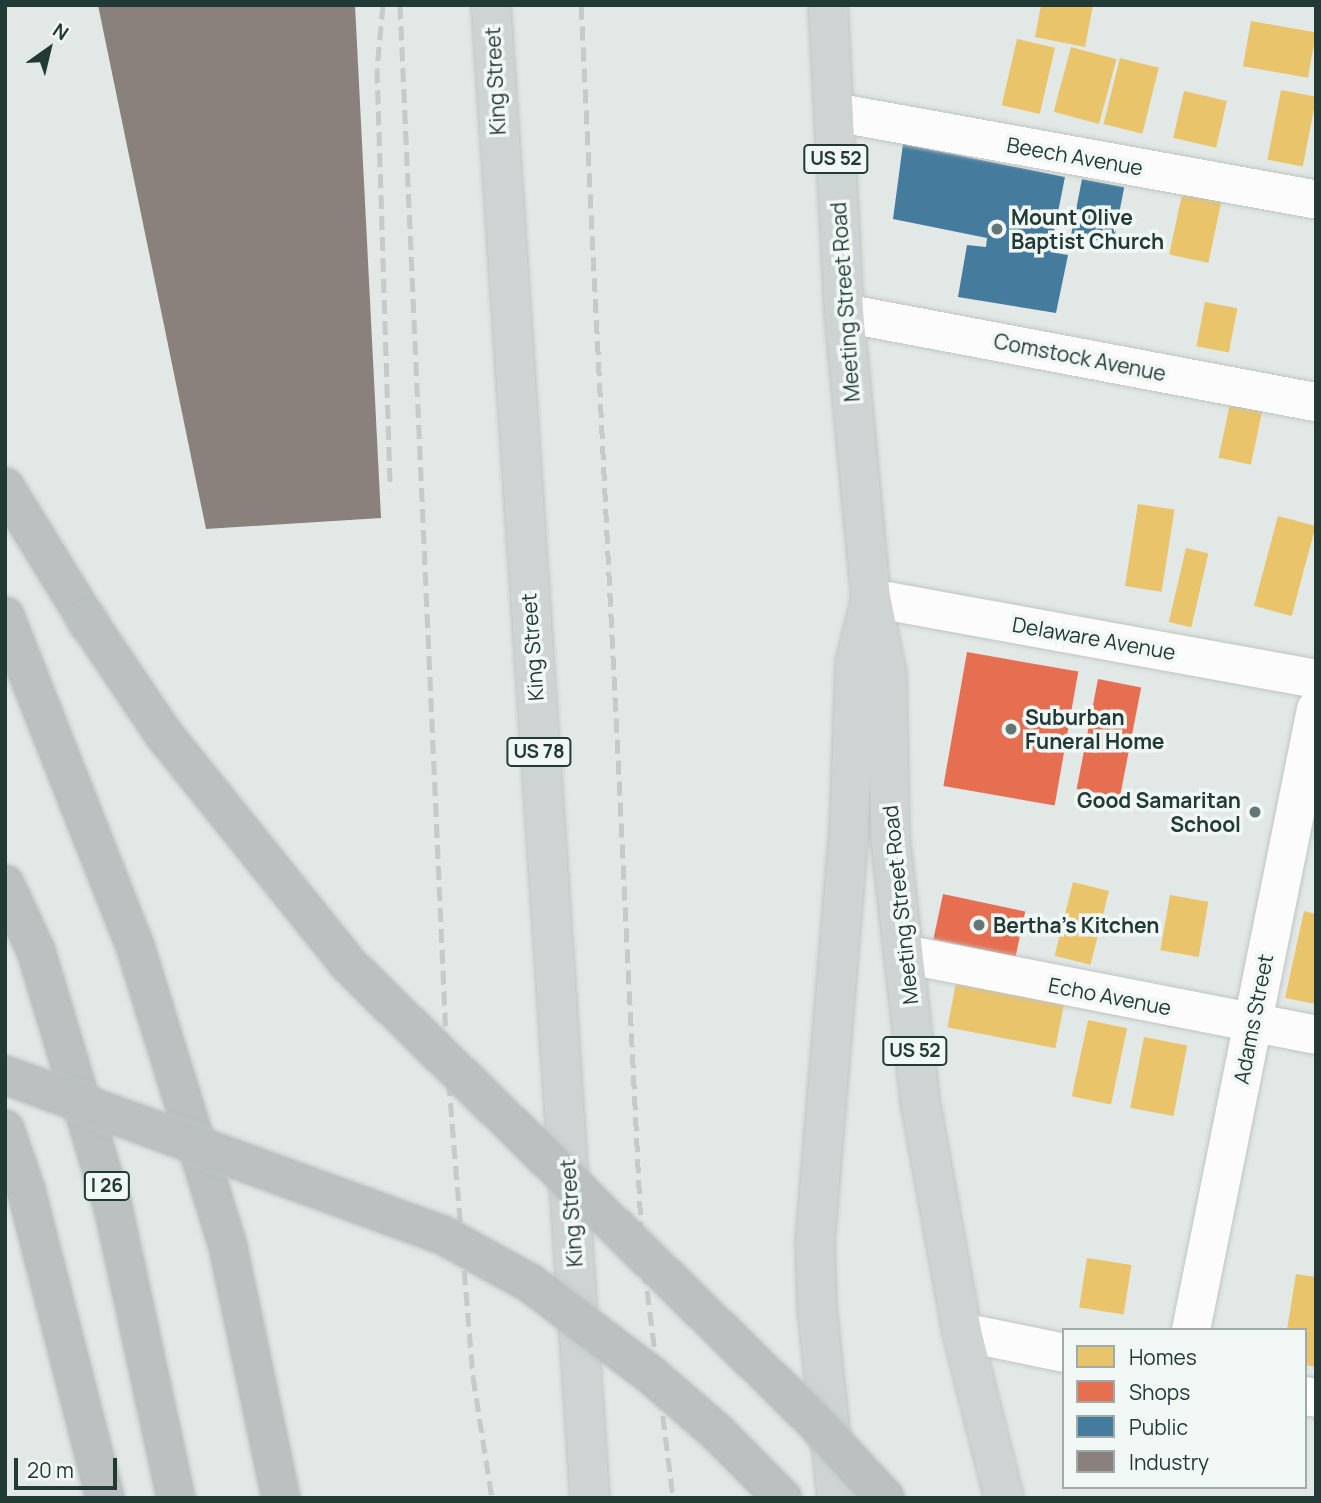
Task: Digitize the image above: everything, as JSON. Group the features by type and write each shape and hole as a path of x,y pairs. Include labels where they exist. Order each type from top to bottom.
{"highway":[{"path":"5,487 88,622 173,747 348,964 813,1420 885,1498"},
{"path":"5,616 136,949 228,1247 281,1498"},
{"name":"I 26","path":"5,884 36,951 113,1207 176,1498"},
{"path":"5,1075 443,1235 530,1283 650,1374 717,1432 782,1498"},
{"path":"5,1129 26,1190 105,1498"}],"main road":[{"name":"King Street","path":"491,5 590,1498"},
{"name":"Meeting Street Road","path":"828,5 844,313 871,598 887,674 890,836 920,1106 962,1332 1004,1498"},
{"name":"Meeting Street Road","path":"837,1498 817,1309 815,1242 849,830 855,663 871,598"}],"street":[{"name":"Beech Avenue","path":"834,112 1316,200"},
{"name":"Comstock Avenue","path":"844,313 1316,402"},
{"name":"Delaware Avenue","path":"871,598 1316,678"},
{"name":"Adams Street","path":"1191,1328 1316,709"},
{"name":"Echo Avenue","path":"904,954 1316,1035"},
{"path":"962,1332 1062,1353"}],"building: Homes":[{"path":"1041,5 1093,5 1085,47 1035,37"},
{"path":"1251,21 1316,32 1308,78 1243,66"},
{"path":"1017,39 1055,48 1040,114 1002,105"},
{"path":"1071,47 1116,59 1099,124 1054,112"},
{"path":"1120,58 1159,68 1142,134 1104,124"},
{"path":"1281,90 1316,97 1303,167 1267,160"},
{"path":"1184,91 1227,101 1216,148 1173,138"},
{"path":"1184,185 1223,193 1208,263 1169,254"},
{"path":"1205,302 1237,308 1229,352 1196,346"},
{"path":"1230,404 1262,411 1251,465 1219,458"},
{"path":"1138,504 1175,510 1162,592 1125,586"},
{"path":"1278,516 1316,526 1292,616 1254,606"},
{"path":"1186,548 1208,553 1191,627 1169,622"},
{"path":"1073,882 1109,891 1091,965 1055,956"},
{"path":"1170,895 1208,902 1199,957 1160,950"},
{"path":"1304,911 1316,914 1316,1004 1285,998"},
{"path":"956,983 1064,1004 1055,1048 947,1027"},
{"path":"1088,1020 1127,1028 1111,1105 1072,1096"},
{"path":"1144,1037 1187,1045 1173,1116 1130,1108"},
{"path":"1087,1258 1131,1265 1124,1314 1079,1307"},
{"path":"1296,1274 1316,1277 1316,1367 1307,1365 1307,1328 1287,1328"}],"building: Shops":[{"name":"Suburban Funeral Home","path":"967,652 1078,672 1055,806 943,786"},
{"path":"1098,679 1141,687 1120,797 1077,789"},
{"name":"Bertha's Kitchen","path":"943,894 1025,911 1016,956 933,939"}],"building: Public":[{"name":"Mount Olive Baptist Church","path":"903,144 1065,177 1050,252 1068,255 1056,313 958,297 967,245 986,247 987,238 893,219"},
{"path":"1082,179 1124,187 1113,243 1071,235"}],"building: Industry":[{"path":"98,5 355,5 381,518 206,529"}],"railway":[{"path":"383,5 377,69 390,489"},
{"path":"400,5 447,1061 473,1377 492,1498"},
{"path":"581,5 642,1249 673,1498"}],"place":[{"name":"Mount Olive Baptist Church","path":"997,229"},
{"name":"Suburban Funeral Home","path":"1011,729"},
{"name":"Good Samaritan School","path":"1255,812"},
{"name":"Bertha's Kitchen","path":"979,925"}]}
